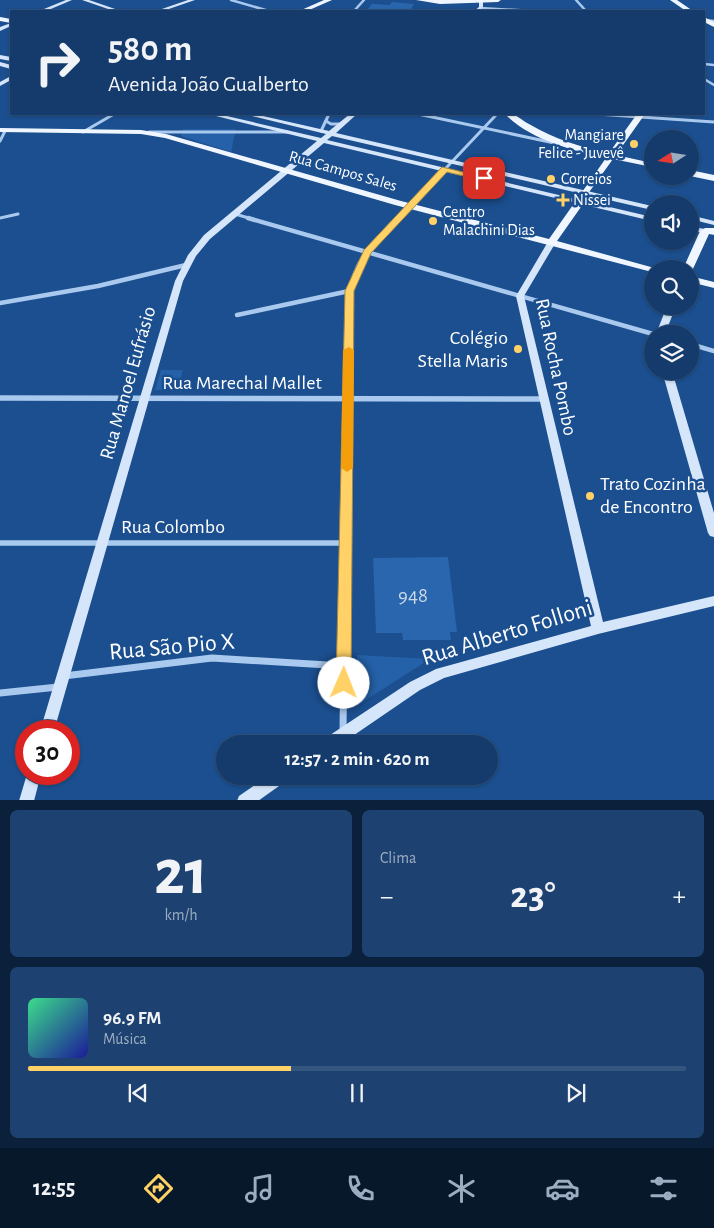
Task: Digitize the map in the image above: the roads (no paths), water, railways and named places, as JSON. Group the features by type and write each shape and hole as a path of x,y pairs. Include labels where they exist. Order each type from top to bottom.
{"main road":[{"path":"304,10 329,0"},
{"path":"418,0 436,2 498,0"},
{"path":"673,0 688,10"},
{"path":"511,115 534,130 569,147 644,163"},
{"name":"Rua Rocha Pombo","path":"552,242 640,115"},
{"name":"Rua Campos Sales","path":"2,130 141,132 175,138 285,172 644,267"},
{"path":"699,175 714,178"},
{"path":"693,260 711,228"},
{"path":"699,281 714,285"}],"street":[{"path":"45,10 70,0"},
{"path":"77,0 98,5"},
{"path":"84,0 115,10"},
{"path":"162,10 193,0"},
{"path":"231,0 266,10"},
{"path":"355,10 364,0"},
{"path":"576,0 585,10"},
{"path":"480,10 481,1"},
{"path":"83,132 112,115"},
{"path":"215,115 445,169 583,197 644,207"},
{"path":"251,115 452,161 583,197 644,216"},
{"path":"321,131 329,115"},
{"name":"Rua Manoel Eufrásio","path":"50,720 186,265 199,245 353,115"},
{"path":"423,115 569,147"},
{"path":"343,734 350,291 355,273 367,252 496,115"},
{"path":"640,115 714,122"},
{"path":"326,121 342,124"},
{"path":"0,141 2,130"},
{"path":"141,132 289,132"},
{"path":"0,218 18,214"},
{"path":"235,214 644,331"},
{"path":"699,222 711,228"},
{"name":"Rua Rocha Pombo","path":"552,242 520,296 598,629"},
{"path":"0,303 98,286 186,265"},
{"path":"237,315 350,291"},
{"path":"699,347 714,351"},
{"path":"670,380 714,533"},
{"name":"Rua Marechal Mallet","path":"0,398 544,399"},
{"name":"Rua Colombo","path":"0,543 346,543"},
{"name":"Rua Alberto Folloni","path":"343,734 434,675 598,629 714,601"},
{"name":"Rua São Pio X","path":"0,694 62,681 212,658 344,666"},
{"path":"26,800 31,785"},
{"path":"244,800 267,785"}],"place":[{"name":"Mangiare Felice - Juvevê","path":"634,144"},
{"name":"Correios","path":"551,179"},
{"name":"Nissei","path":"563,200"},
{"name":"Centro Malachini Dias","path":"433,221"},
{"name":"Colégio Stella Maris","path":"518,349"},
{"name":"Trato Cozinha de Encontro","path":"590,496"}]}
